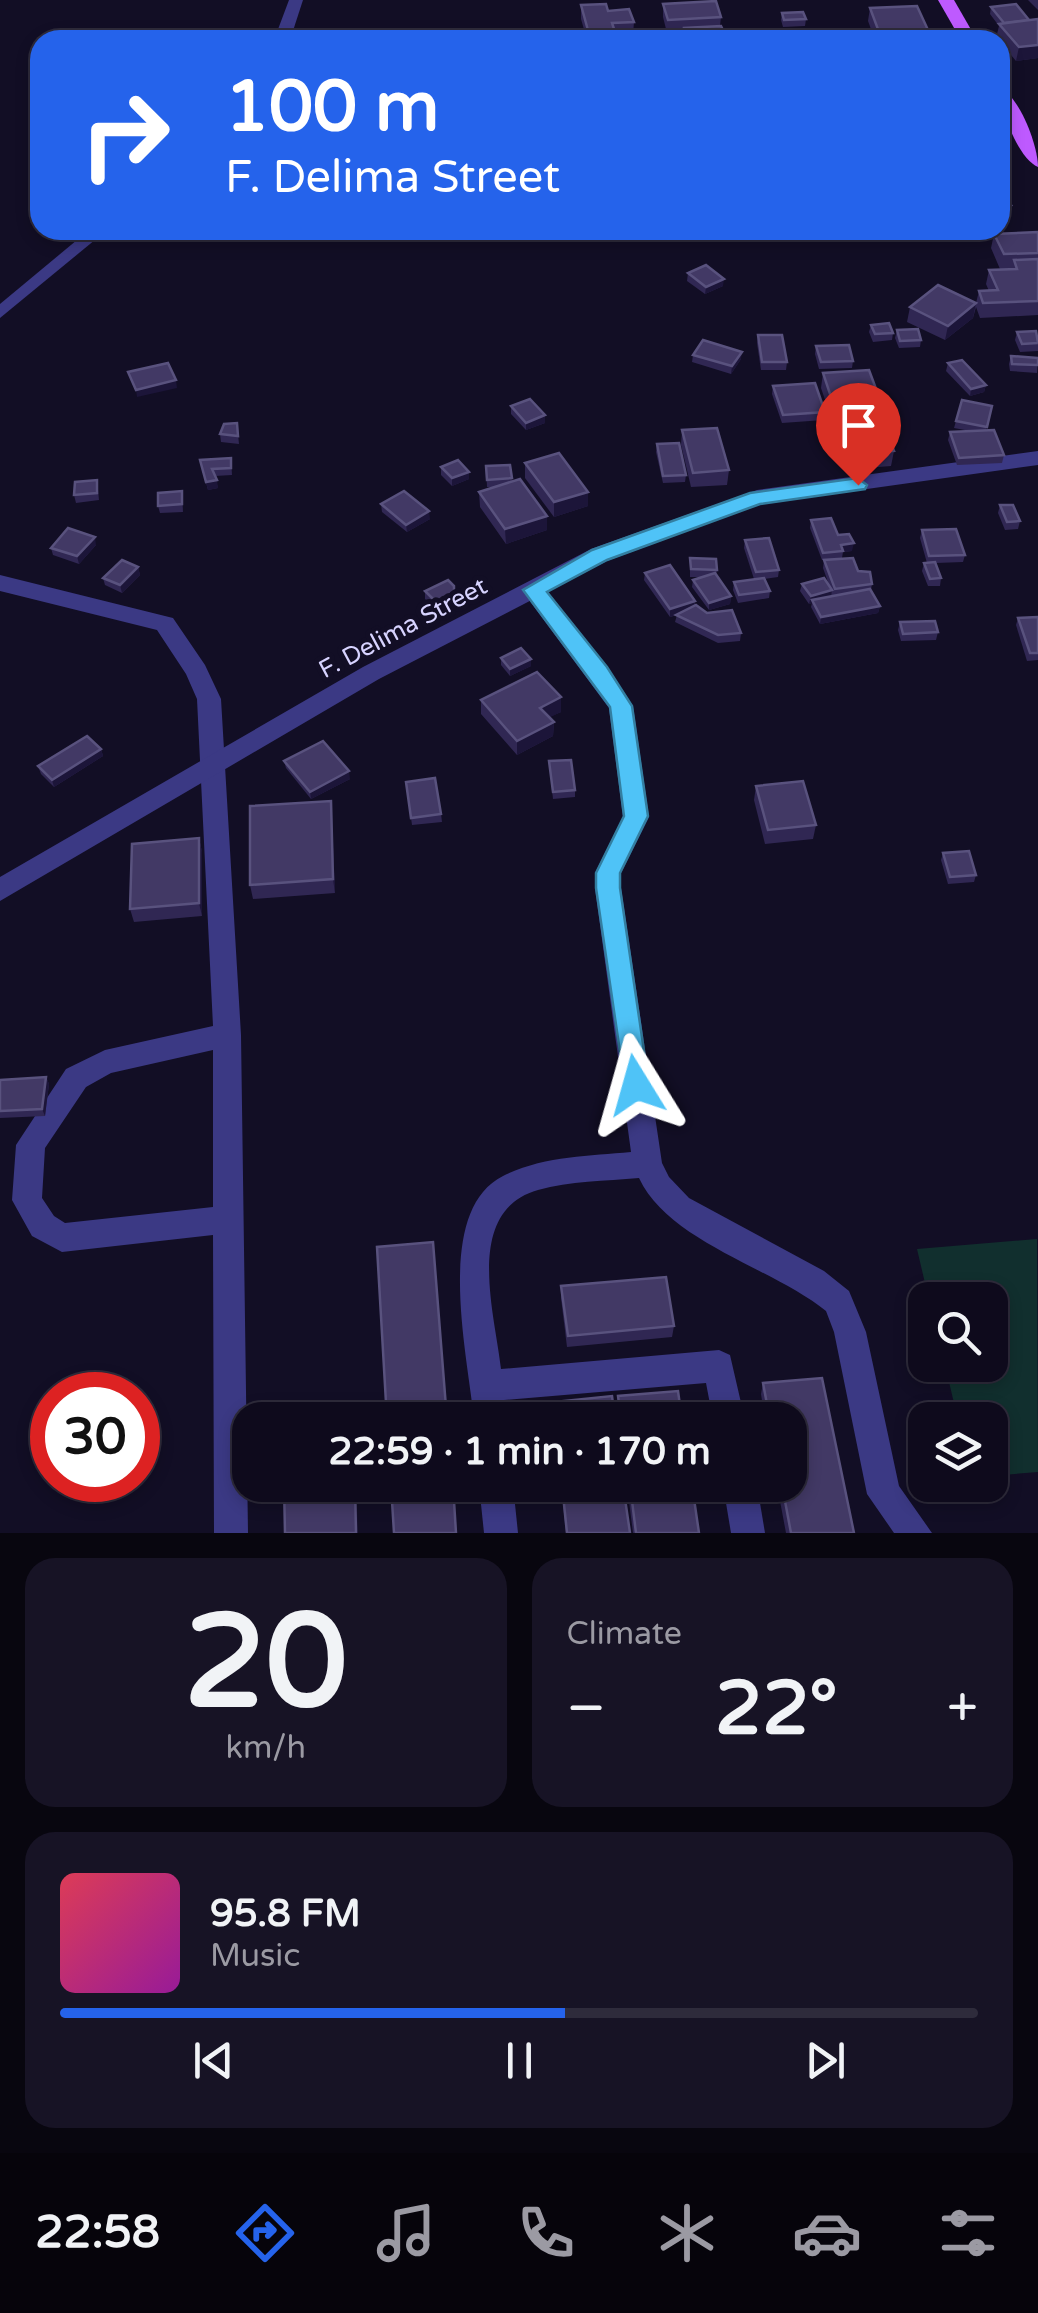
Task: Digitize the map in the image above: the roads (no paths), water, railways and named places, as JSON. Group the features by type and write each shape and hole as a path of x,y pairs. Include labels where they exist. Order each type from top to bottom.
{"main road":[{"path":"946,0 963,30"},
{"path":"1010,111 1038,162"}],"street":[{"name":"F. Delima Street","path":"0,890 212,770 370,674 599,555 757,498 1038,458"},
{"path":"0,583 166,624 210,699 227,1035 231,1533"},
{"path":"534,590 606,681 625,724 636,816 608,873 608,888 647,1164 658,1187 678,1208 813,1281 838,1301 850,1332 884,1494 915,1533"},
{"path":"227,1035 105,1062 76,1078 31,1145 27,1200 42,1226 62,1238 229,1219"},
{"path":"488,1402 474,1252 474,1227 486,1204 507,1186 537,1176 647,1164"},
{"path":"487,1386 719,1366 726,1402"},
{"path":"498,1502 501,1533"},
{"path":"743,1502 748,1533"}],"lane":[{"path":"286,30 296,0"},
{"path":"0,313 87,240"}]}
